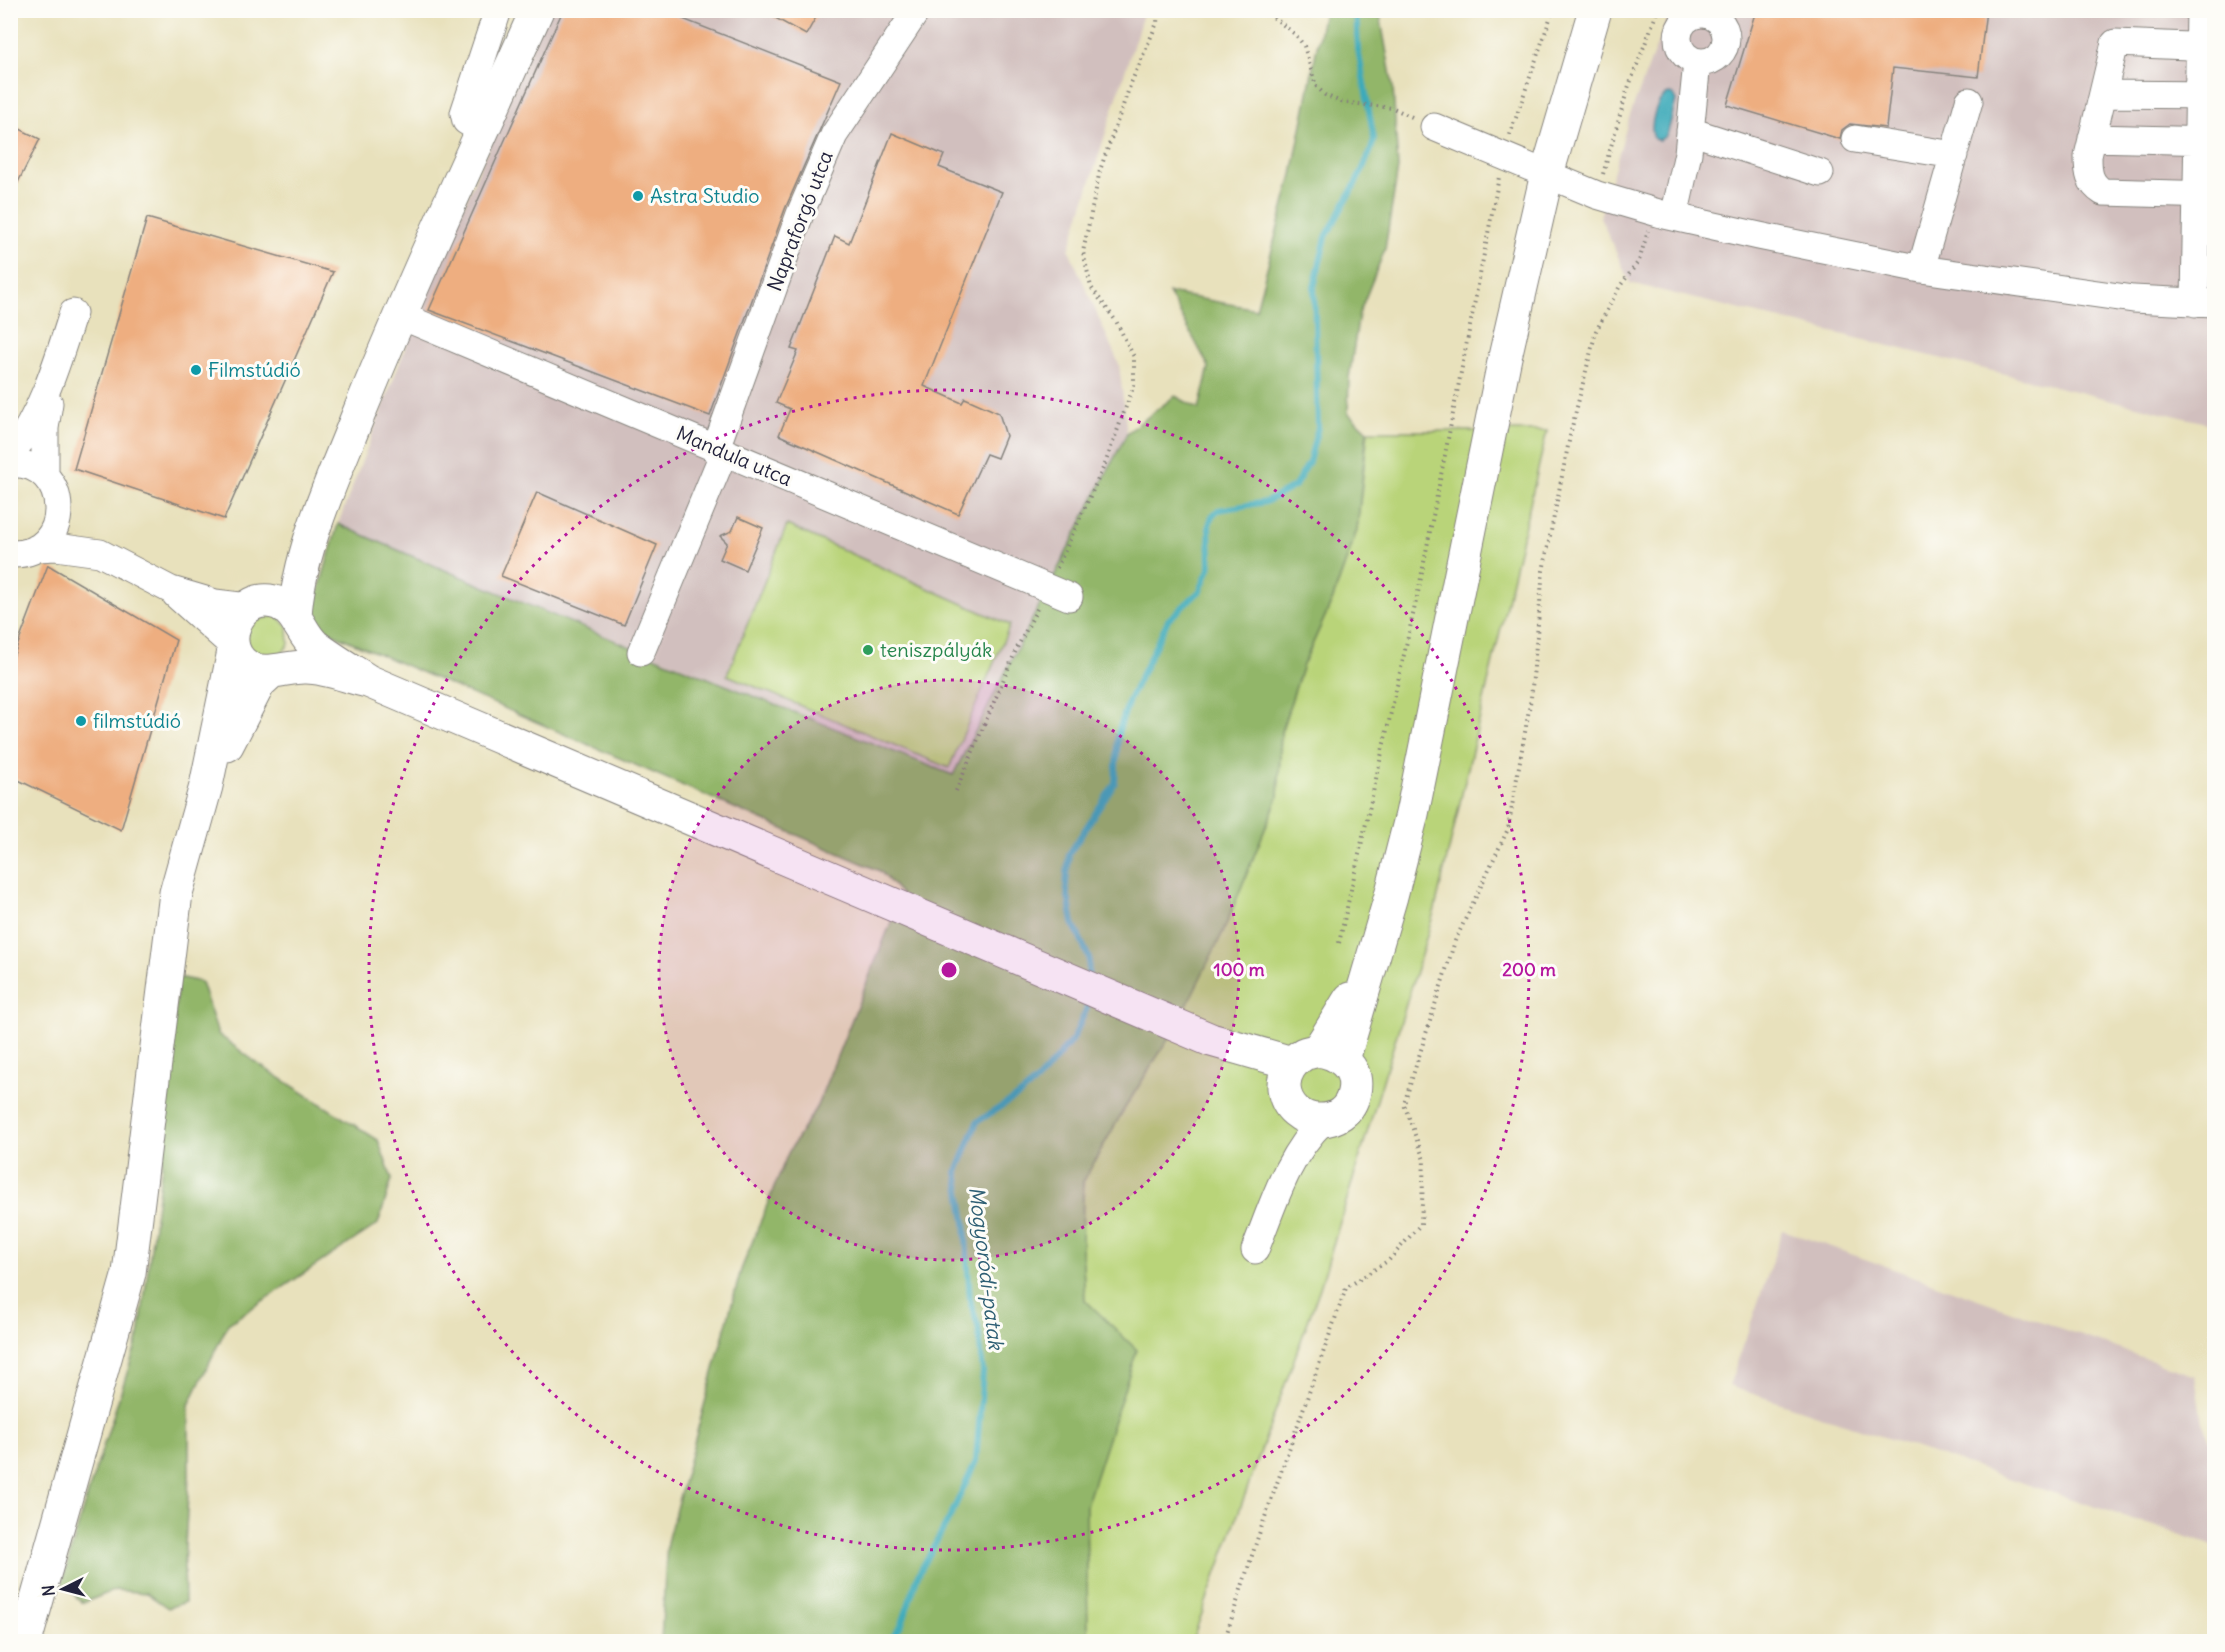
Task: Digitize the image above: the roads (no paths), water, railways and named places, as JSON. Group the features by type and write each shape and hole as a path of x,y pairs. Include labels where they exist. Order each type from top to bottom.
{"main road":[{"path":"206,786 258,683 296,655 300,647 297,595 319,513 399,315 537,10"},
{"path":"234,649 241,661 250,668 261,671 308,667 368,681 1211,1040 1306,1074 1351,1069 1354,1091 1351,1102 1344,1112 1334,1118 1323,1121 1301,1116 1306,1074 1368,970 1391,896 1412,814 1505,357 1546,174 1595,10"},
{"path":"25,1641 129,1273 176,894 206,786 234,649 232,630 235,620 254,604 288,566 319,513"},
{"path":"254,604 280,604 298,622 313,644 368,681"}],"street":[{"path":"483,131 466,121 464,113 498,10"},
{"name":"Napraforgó utca","path":"641,652 720,450 800,214 834,135 917,10"},
{"path":"1434,127 1597,195 1664,214 1921,269 2133,299 2205,303 2207,47 2200,10"},
{"path":"1701,13 1712,16 1721,23 1726,34 1725,46 1719,56 1709,62 1697,62 1686,57 1679,48 1677,36 1681,25 1689,17 1701,13"},
{"path":"2206,195 2103,192 2093,185 2088,172 2088,156 2115,43 2207,47"},
{"path":"1664,214 1688,153 1697,62"},
{"path":"2103,94 2206,95"},
{"path":"1921,269 1969,101"},
{"path":"1690,131 1820,173"},
{"path":"2092,138 2206,141"},
{"path":"1855,139 1954,155"},
{"path":"10,456 32,422 52,380 73,313"},
{"name":"Mandula utca","path":"399,315 1059,592"},
{"path":"45,476 45,428 52,380"},
{"path":"10,464 29,466 45,476 56,493 60,511 54,530 47,540 19,555"},
{"path":"60,511 100,553 171,590 215,603 254,604"},
{"path":"19,555 56,547 100,553"},
{"path":"171,590 234,649"},
{"path":"1306,1074 1250,1247 1296,1152 1311,1132 1323,1121"}],"water":[{"path":"1669,94 1673,95 1676,100 1668,132 1659,140 1654,139 1652,127 1654,114 1660,101"}],"waterway":[{"name":"Mogyoródi-patak","path":"1088,977 1089,958 1073,923 1066,885 1069,854 1115,783 1118,733 1129,700 1168,620 1200,591 1210,566 1209,525 1212,516 1218,510 1266,502 1295,486 1309,462 1318,427 1314,287 1326,237 1360,175 1374,139 1358,49 1356,10"},
{"name":"Mogyoródi-patak","path":"889,1642 902,1624 918,1575 950,1517 976,1461 983,1372 978,1326 970,1301 965,1222 957,1172 977,1122 1021,1094 1038,1080 1073,1039 1087,1008 1087,999"}],"place":[{"name":"Astra Studio","path":"638,196"},
{"name":"Filmstúdió","path":"196,370"},
{"name":"teniszpályák","path":"868,650"},
{"name":"filmstúdió","path":"81,721"}]}
